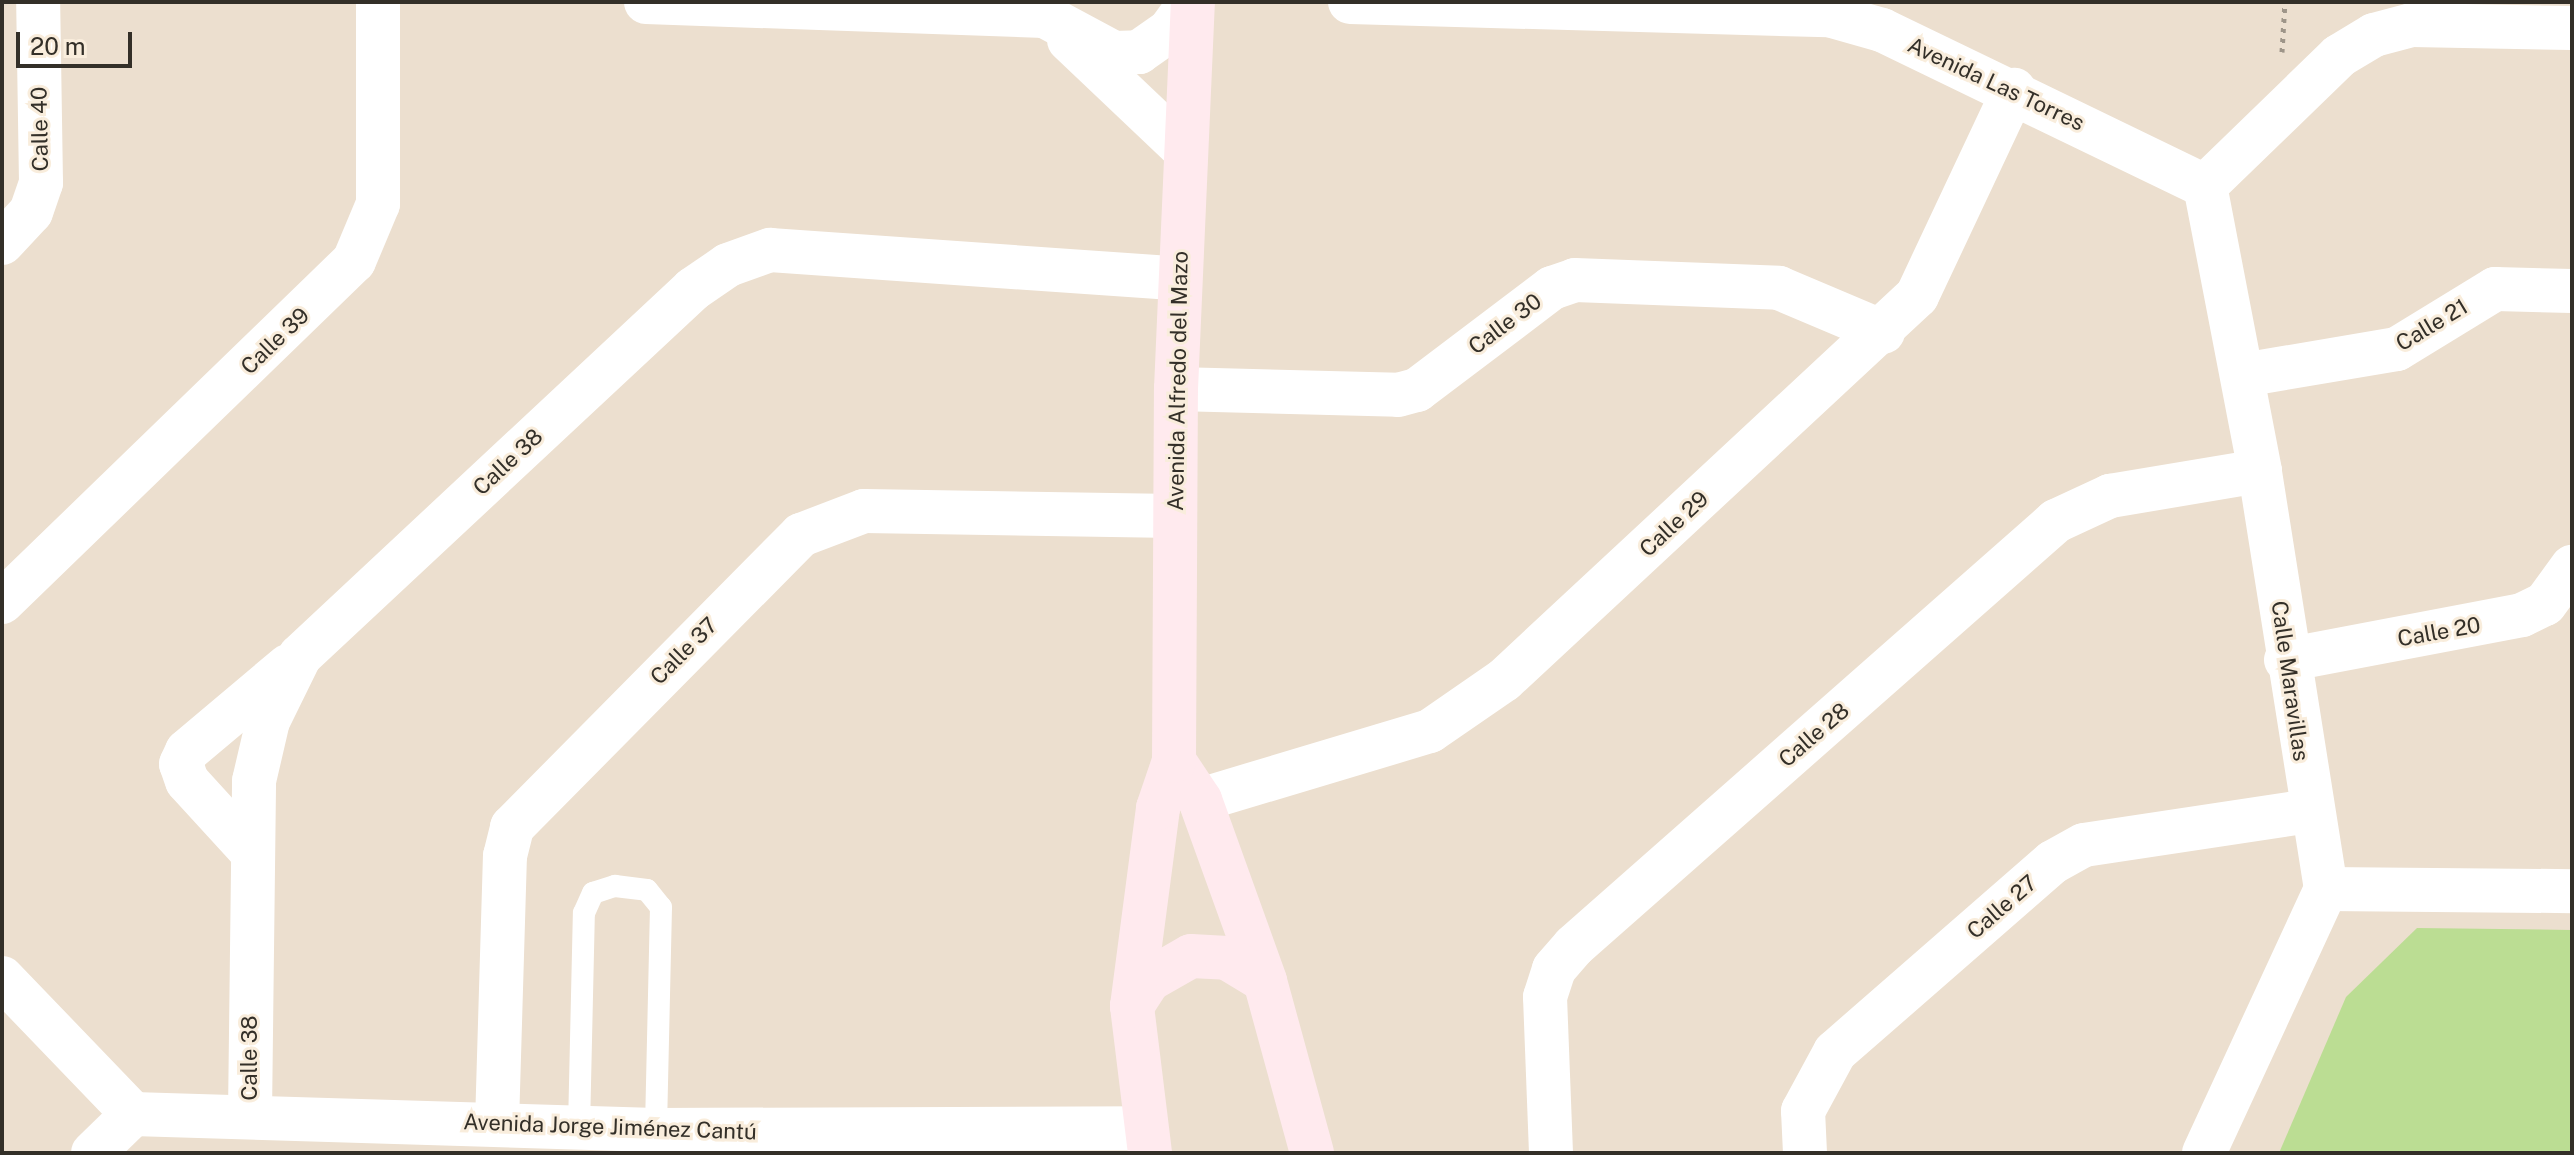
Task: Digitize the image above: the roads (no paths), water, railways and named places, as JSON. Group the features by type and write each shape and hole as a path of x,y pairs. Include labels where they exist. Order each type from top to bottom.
{"street":[{"name":"Calle 40","path":"2,243 31,212 41,183 38,2"},
{"name":"Calle 39","path":"2,602 354,261 378,204 378,2"},
{"path":"646,2 1045,16 1114,53 1139,52 1170,30 1192,2"},
{"name":"Avenida Alfredo del Mazo","path":"1147,1141 1132,1006 1158,808 1174,761 1176,389 1192,2"},
{"name":"Avenida Las Torres","path":"1350,2 1829,15 1882,30 2014,90 2205,186"},
{"path":"1045,16 1184,149"},
{"path":"2205,186 2339,56 2374,35 2412,25 2572,28"},
{"name":"Calle 29","path":"1200,800 1430,731 1464,712 1883,332 1942,255 2014,90"},
{"name":"Calle Maravillas","path":"2205,186 2260,471 2309,811 2326,889"},
{"name":"Calle 38","path":"250,1114 250,850 260,748 300,656 693,289 750,254 1180,279"},
{"name":"Calle 30","path":"1176,389 1417,390 1552,288 1575,280 1779,288 1883,332"},
{"name":"Calle 21","path":"2243,375 2397,349 2495,289 2572,291"},
{"name":"Calle 28","path":"1551,1153 1545,997 1554,969 1574,946 2056,521 2110,496 2260,471"},
{"name":"Calle 37","path":"497,1124 505,856 512,827 801,535 864,511 1175,516"},
{"name":"Calle 20","path":"2286,660 2522,615 2545,604 2572,567"},
{"path":"250,850 181,764 187,751 300,656"},
{"path":"1174,761 1200,800 1265,981 1312,1153"},
{"name":"Calle 27","path":"1805,1153 1803,1111 1835,1052 2053,862 2084,845 2309,811"},
{"path":"2204,1153 2326,889 2572,891"},
{"path":"1132,1006 1149,980 1191,956 1227,958 1265,981"},
{"path":"2,978 133,1114 93,1153"},
{"name":"Avenida Jorge Jiménez Cantú","path":"133,1114 250,1114 656,1130 704,1142 1147,1141"}],"lane":[{"path":"579,1128 584,913 593,893 615,886 647,890 661,907 656,1130"}]}
